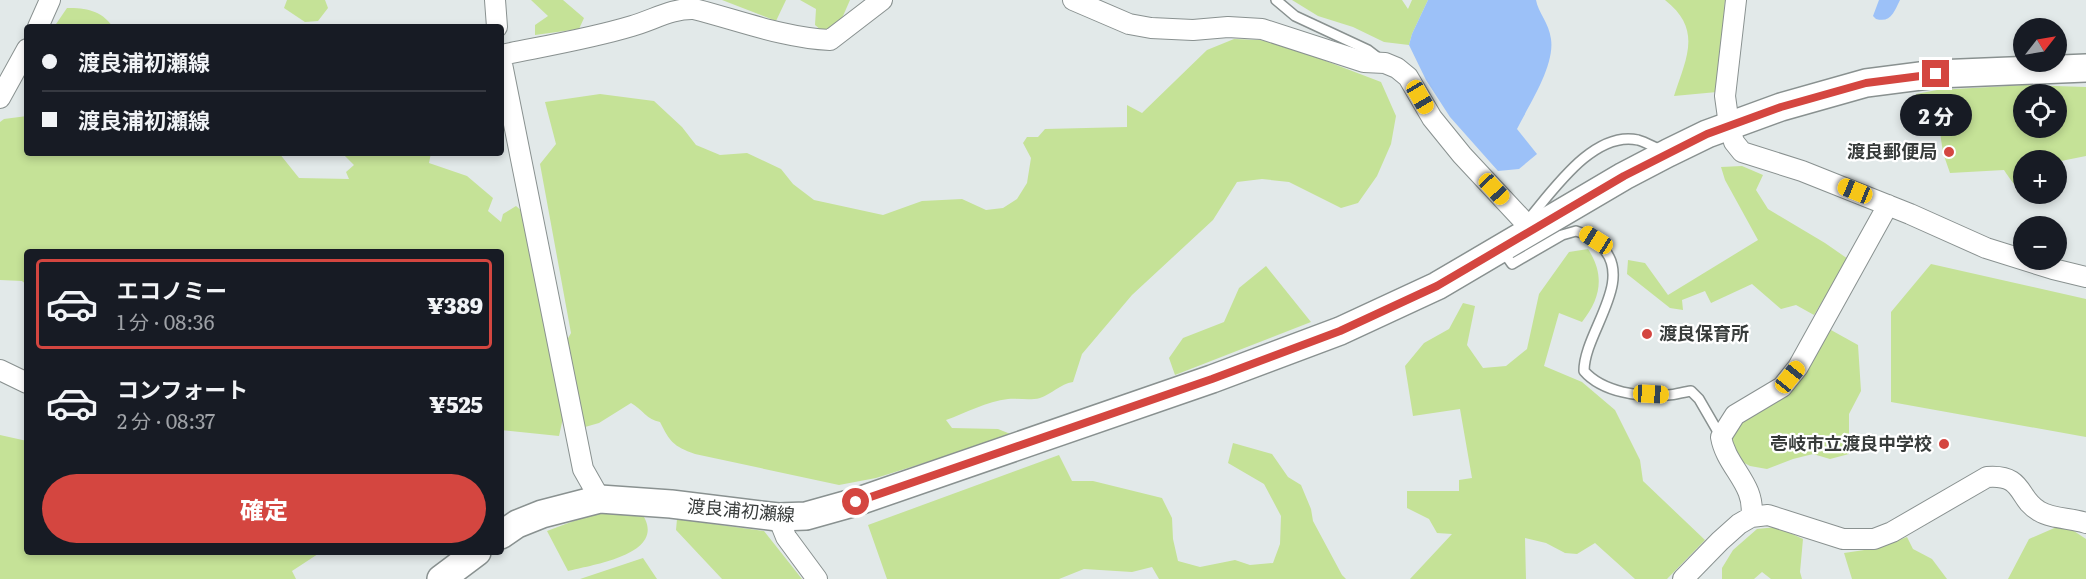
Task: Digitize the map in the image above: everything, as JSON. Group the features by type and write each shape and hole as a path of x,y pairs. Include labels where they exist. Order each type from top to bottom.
{"main road":[{"name":"渡良浦初瀬線","path":"504,533 518,524 542,514 600,499 671,504 777,517 806,516 856,502 1212,379 1340,331 1437,286 1500,249 1529,227 1668,153 1729,125 1781,107 1866,83 1936,74 2086,68"},
{"path":"441,579 473,555"}],"street":[{"path":"39,24 50,0"},
{"path":"495,0 497,24"},
{"path":"504,56 634,26 683,8 804,38 830,40 882,0"},
{"path":"1073,0 1129,24 1151,28 1192,30 1228,27 1262,29 1364,62 1385,63 1397,68 1408,77 1432,118 1462,155 1529,227"},
{"path":"1736,0 1725,96 1734,142 1742,152 1803,171 1986,248 2086,277"},
{"path":"0,98 24,54"},
{"path":"504,72 583,469 600,499"},
{"path":"1752,517 1754,505 1751,494 1723,448 1721,437 1735,415 1782,387 1798,367 1888,205"},
{"path":"0,370 24,382"},
{"path":"1683,579 1720,541 1739,524 1752,517 1768,515 1843,539 1874,540 1987,477 1997,476 2011,481 2022,489 2032,507 2042,513 2086,523"},
{"path":"777,517 786,537 817,579"}],"lane":[{"path":"1276,0 1295,16 1368,50 1385,63"},
{"path":"1529,227 1579,161 1597,147 1616,141 1637,140 1668,153"},
{"path":"1500,249 1512,264 1562,235 1576,231 1596,240 1610,256 1615,272 1610,295 1584,359 1584,371 1604,387 1635,394 1668,395 1691,391 1699,399 1721,437"}],"green space":[{"path":"287,0 325,0 328,8 318,21 305,22 284,8"},
{"path":"531,0 563,0 584,18 579,29 535,35 535,25 548,16"},
{"path":"722,0 786,0 776,21"},
{"path":"800,0 850,0 843,16 834,28 822,31 815,25 816,9"},
{"path":"1292,0 1402,0 1408,9 1412,0 1428,0 1409,45 1384,42 1353,27 1318,16"},
{"path":"1665,0 1725,0 1717,92 1674,96 1686,57 1688,34 1677,11"},
{"path":"67,8 93,11 110,24 56,24"},
{"path":"1234,39 1260,40 1284,45 1381,82 1396,116 1391,144 1377,176 1358,203 1341,208 1289,182 1262,179 1237,182 1213,220 1132,295 1082,354 1073,382 1040,398 1000,400 946,420 952,428 998,429 1013,435 876,478 839,485 695,454 673,443 660,422 652,419 631,403 599,423 585,427 566,342 571,333 540,164 556,144 545,102 600,94 654,101 682,127 696,145 720,155 747,153 781,169 793,184 814,200 883,215 922,201 962,199 986,210 1003,208 1017,199 1027,183 1031,158 1023,143 1027,137 1038,137 1045,129 1127,127 1127,105 1142,113 1207,50"},
{"path":"2013,86 2013,138 2067,138 2067,86 2086,87 2086,156 2067,160 2067,150 2013,150 2013,183 2004,170 1950,173 1943,153 1940,132 1915,105 1916,94 1937,90"},
{"path":"24,116 24,156 281,156 299,178 349,179 346,172 354,165 345,156 430,156 429,163 467,176 493,198 488,211 501,222 503,214 516,206 523,212 563,418 559,436 504,430 504,249 24,249 24,283 0,280 0,122 4,119"},
{"path":"1742,166 1763,175 1756,190 1768,209 1848,259 1814,315 1796,305 1781,309 1752,284 1711,303 1705,291 1682,300 1683,310 1670,308 1627,274 1628,260 1645,263 1668,295 1758,240 1725,180 1721,167"},
{"path":"1588,249 1599,277 1597,295 1582,322 1559,313 1544,366 1582,382 1615,410 1640,460 1643,481 1705,540 1667,579 1635,579 1595,543 1577,554 1565,553 1546,543 1525,538 1526,579 1410,579 1452,534 1437,533 1429,519 1407,508 1407,491 1459,491 1459,480 1472,478 1460,409 1413,416 1405,366 1424,343 1449,329 1463,303 1475,306 1467,345 1483,368 1506,366 1527,349 1539,294 1569,252"},
{"path":"1931,264 2086,299 2086,437 1891,402 1891,312"},
{"path":"1266,266 1311,322 1175,375 1169,358 1183,338 1224,322 1239,288"},
{"path":"1831,330 1858,345 1861,391 1849,414 1849,454 1830,459 1813,454 1767,469 1750,466 1735,458 1728,443 1734,429 1799,376"},
{"path":"0,435 24,440 24,555 316,555 292,571 296,579 0,579"},
{"path":"1233,443 1272,454 1288,477 1301,485 1311,509 1313,521 1346,579 1159,579 1152,567 1132,572 1084,569 1059,579 887,579 868,525 1059,455 1072,481 1093,481 1162,498 1172,518 1173,539 1178,561 1200,567 1235,560 1250,565 1273,563 1280,544 1281,516 1264,484 1228,463"},
{"path":"640,511 647,525 646,537 639,547 612,560 568,571 547,531 595,513"},
{"path":"677,519 764,531 802,579 722,579 676,530"},
{"path":"2059,526 2074,531 2086,539 2086,579 2008,579 2029,539"},
{"path":"1777,527 1803,539 1800,572 1802,579 1771,579 1762,572 1754,579 1722,579 1722,568 1733,550 1757,529"},
{"path":"1907,537 1913,549 1932,559 1947,579 1852,579 1844,553 1878,548"},
{"path":"643,558 657,579 580,579"}],"water":[{"path":"1428,0 1536,0 1550,33 1551,50 1540,85 1517,129 1537,154 1519,169 1498,171 1450,117 1426,80 1409,45"},
{"path":"1879,0 1900,0 1891,16 1881,20 1873,16"}],"place":[{"name":"渡良郵便局","path":"1949,152"},
{"name":"渡良保育所","path":"1647,334"},
{"name":"壱岐市立渡良中学校","path":"1944,444"}],"route":[{"path":"856,502 1212,379 1340,331 1437,286 1624,176 1707,134 1781,107 1866,83 1936,74"}]}
